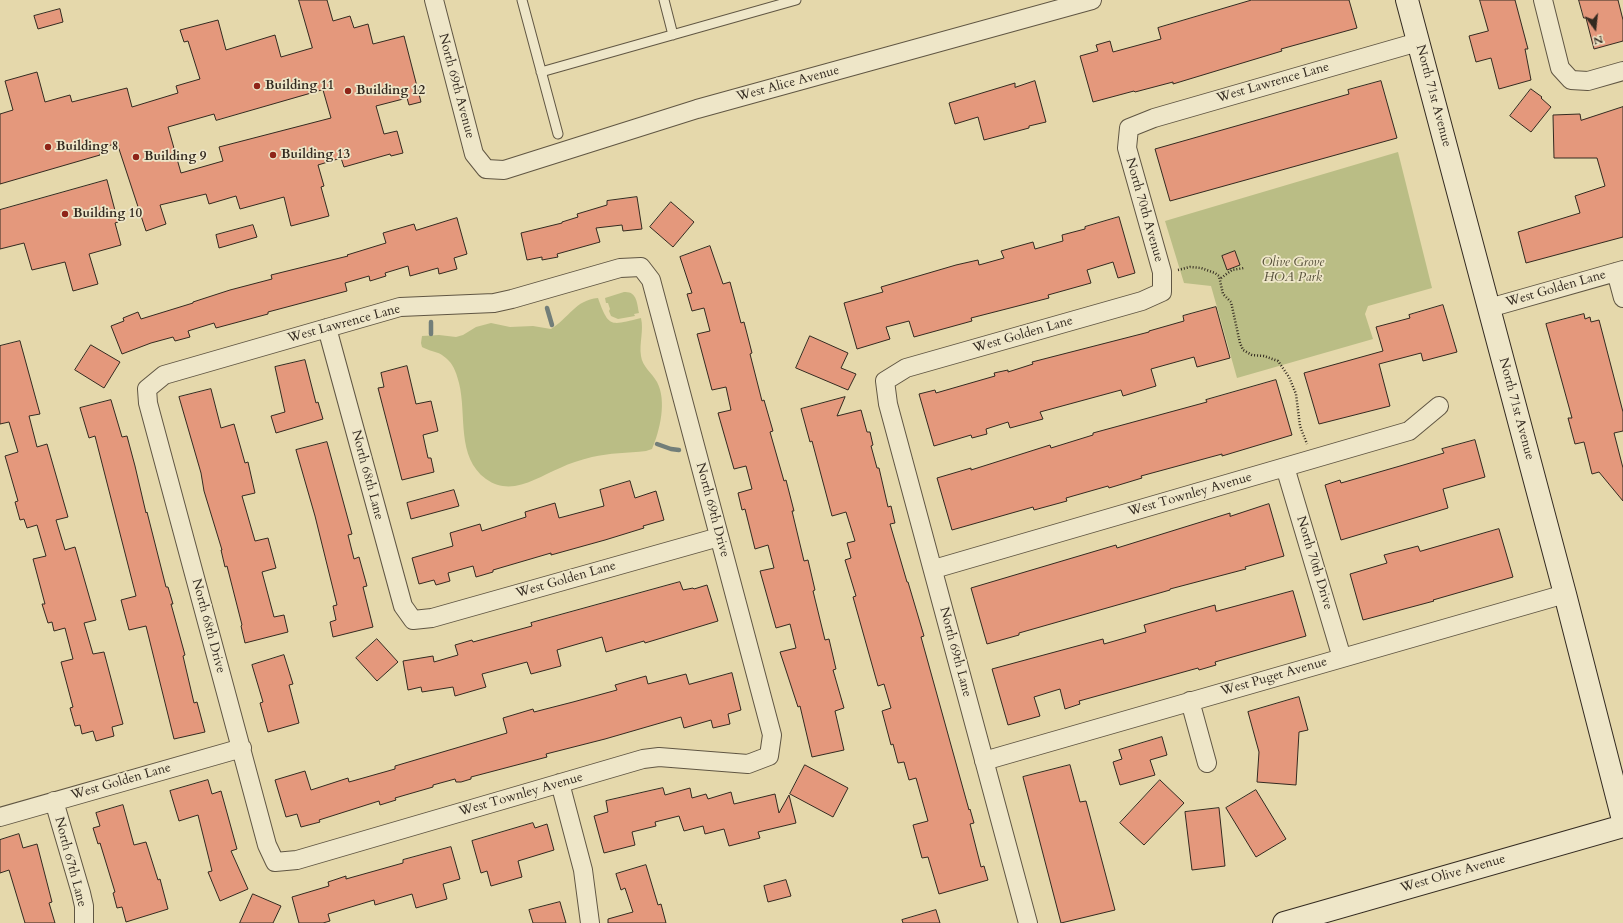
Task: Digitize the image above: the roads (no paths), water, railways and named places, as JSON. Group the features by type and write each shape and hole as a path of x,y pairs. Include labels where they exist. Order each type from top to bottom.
{"street":[{"name":"North 69th Avenue","path":"434,0 474,154 486,169"},
{"name":"West Alice Avenue","path":"486,169 504,170 697,109 1092,0"},
{"name":"North 71st Avenue","path":"1406,0 1565,594 1623,820"},
{"path":"1543,0 1560,68 1571,80 1588,81 1623,71"},
{"name":"West Lawrence Lane","path":"1129,128 1154,118 1418,42"},
{"name":"North 70th Avenue","path":"1129,128 1127,148 1162,272 1162,292"},
{"name":"West Lawrence Lane","path":"147,388 164,375 400,307 494,303 620,268 641,267"},
{"name":"North 69th Drive","path":"641,267 651,280 772,735 769,756"},
{"path":"1620,271 1623,298"},
{"name":"West Golden Lane","path":"1489,308 1620,271"},
{"name":"West Golden Lane","path":"885,381 906,368 1142,301 1162,292"},
{"name":"North 68th Lane","path":"327,328 403,606 413,620"},
{"name":"North 69th Lane","path":"885,381 888,404 934,569 1028,923"},
{"name":"North 68th Drive","path":"147,388 148,403 267,845 275,862"},
{"name":"West Townley Avenue","path":"934,569 1409,431 1439,406"},
{"name":"North 70th Drive","path":"1285,468 1342,658"},
{"name":"West Golden Lane","path":"413,620 432,618 719,537"},
{"name":"West Puget Avenue","path":"984,761 1565,594"},
{"path":"1190,701 1207,763"},
{"name":"West Golden Lane","path":"0,817 242,748"},
{"name":"West Townley Avenue","path":"275,862 297,860 651,758 673,758 748,764 769,756"},
{"path":"560,783 583,870 590,923"},
{"name":"North 67th Lane","path":"54,801 81,892 84,906 84,923"},
{"name":"West Olive Avenue","path":"1284,923 1623,826"}],"lane":[{"path":"522,0 558,134"},
{"path":"664,0 673,35"},
{"path":"541,72 796,0"}],"waterway":[{"path":"547,308 552,325"},
{"path":"431,322 431,334"},
{"path":"657,444 679,450"}],"place":[{"name":"Building 11","path":"257,86"},
{"name":"Building 12","path":"348,91"},
{"name":"Building 8","path":"48,147"},
{"name":"Building 13","path":"273,155"},
{"name":"Building 9","path":"136,157"},
{"name":"Building 10","path":"65,214"}],"park label":[{"name":"Olive Grove HOA Park","path":"1293,270"}]}
